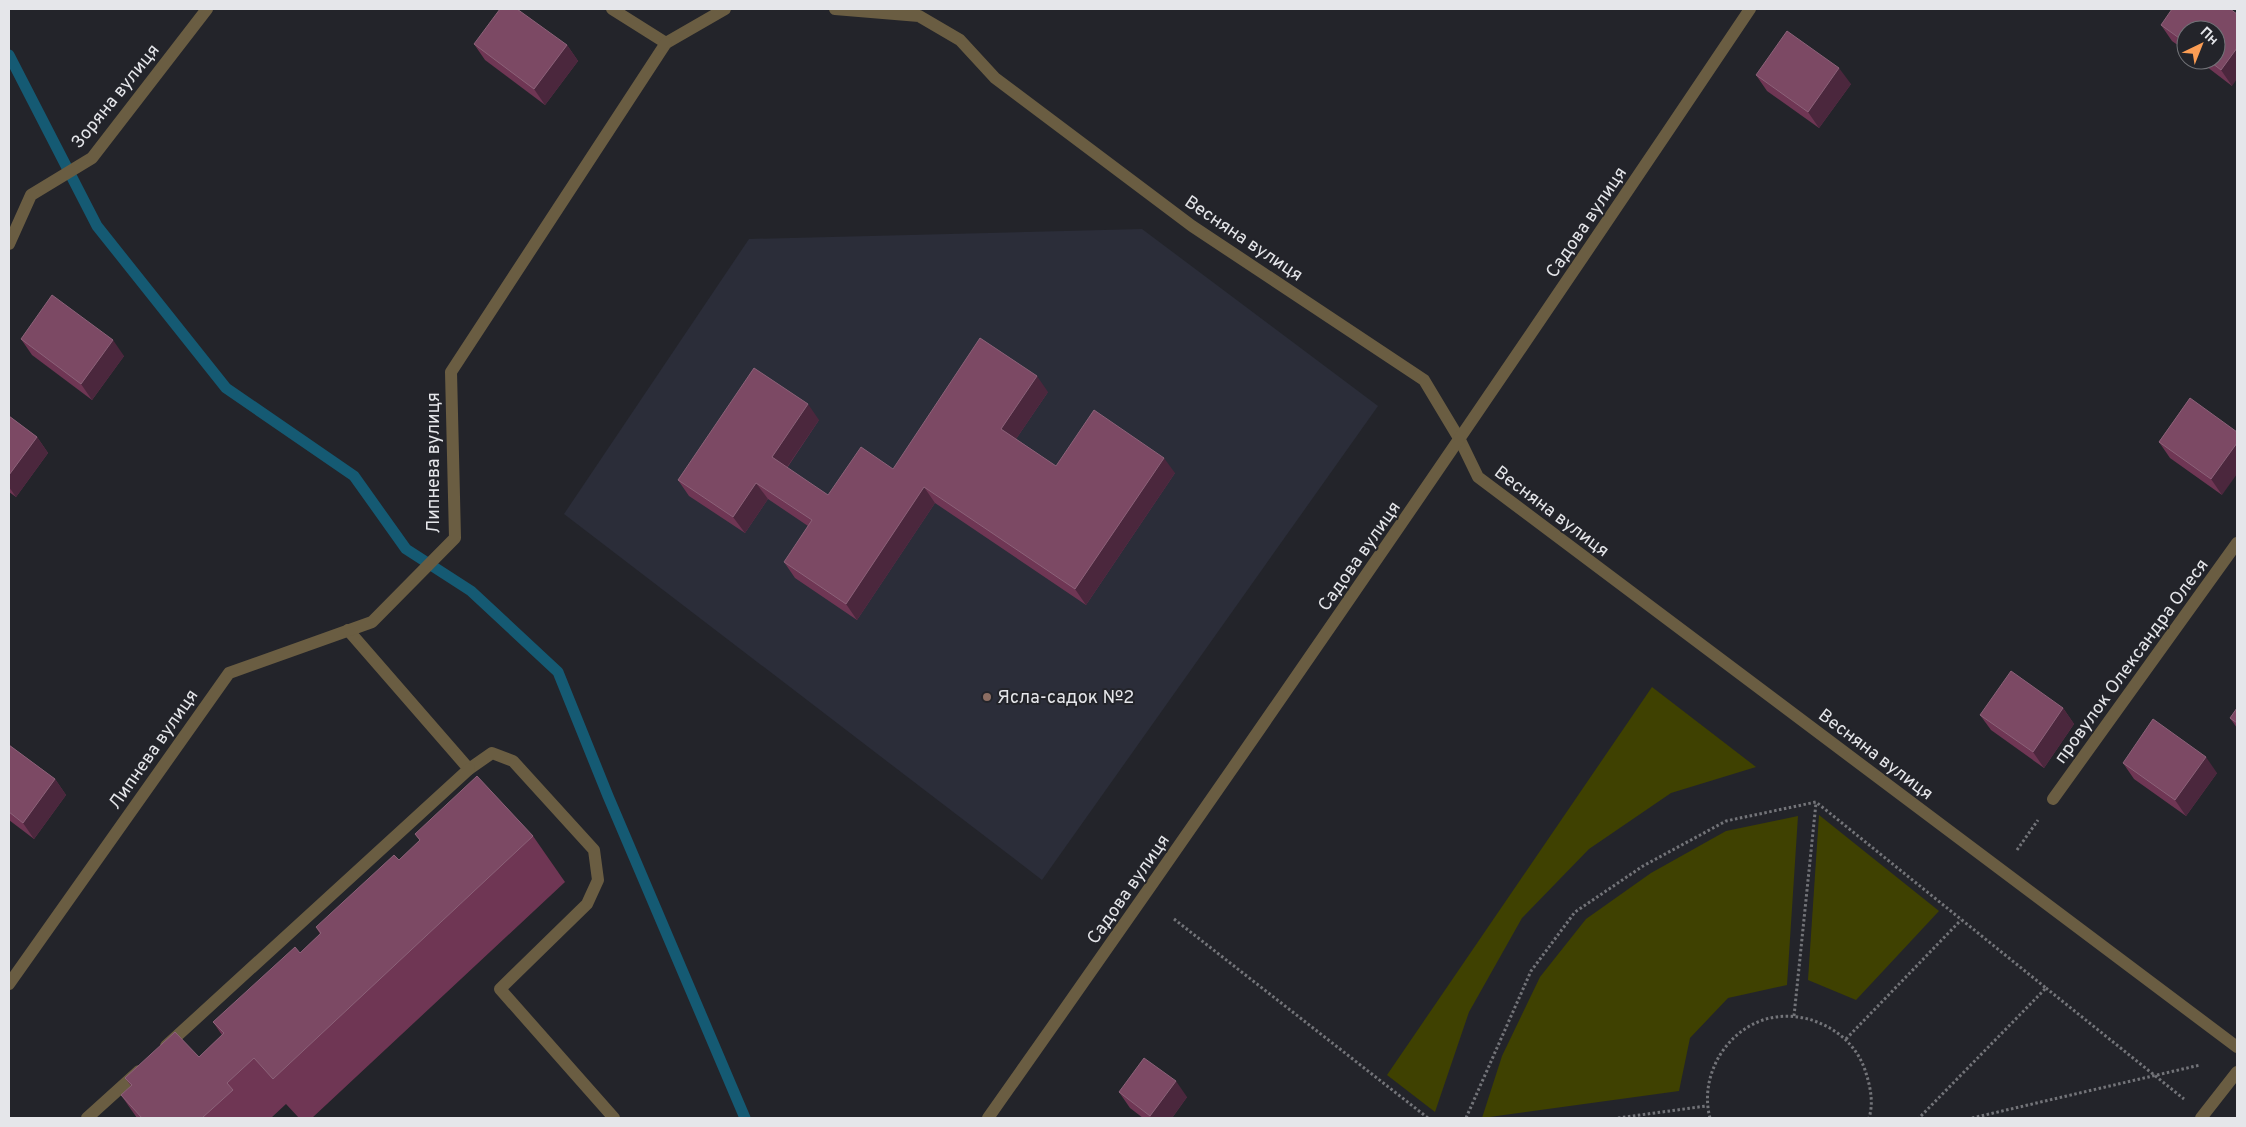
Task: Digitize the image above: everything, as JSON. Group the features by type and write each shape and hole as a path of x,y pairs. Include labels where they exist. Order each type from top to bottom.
{"street":[{"name":"Зоряна вулиця","path":"9,244 31,195 92,158 207,9"},
{"path":"612,9 666,43 726,9"},
{"name":"Весняна вулиця","path":"835,9 918,16 960,40 996,78 1192,226 1424,380 1460,440 1478,477 2237,1047"},
{"name":"Садова вулиця","path":"988,1118 1160,875 1460,440 1750,9"},
{"name":"Липнева вулиця","path":"9,984 229,673 372,622 455,538 451,372 666,43"},
{"name":"провулок Олександра Олеся","path":"2053,800 2237,543"},
{"path":"348,630 469,769"},
{"path":"87,1118 469,769 492,754 512,761 594,850 598,880 587,904 500,989 614,1118"},
{"path":"2202,1117 2237,1072"}],"path":[{"path":"2003,870 2053,800"},
{"path":"1816,802 2154,1075 2202,1117"},
{"path":"1794,1016 1816,802"},
{"path":"1466,1118 1531,971 1575,912 1643,866 1726,821 1816,802"},
{"path":"1174,919 1428,1118"},
{"path":"1846,1039 1961,920"},
{"path":"1919,1118 2046,988"},
{"path":"1710,1118 1706,1106 1709,1077 1721,1052 1741,1032 1766,1020 1794,1016 1822,1023 1846,1039 1862,1060 1870,1085 1871,1111 1869,1118"},
{"path":"1972,1118 2200,1064"},
{"path":"1618,1118 1706,1106"}],"shaded area":[{"name":"Ясла-садок №2","path":"1142,229 1378,406 1042,880 564,514 749,239"},
{"path":"1652,687 1756,767 1671,793 1589,849 1522,918 1469,1012 1435,1112 1387,1075"},
{"path":"1819,815 1939,911 1856,1000 1808,980"},
{"path":"1798,816 1787,985 1728,998 1690,1038 1679,1091 1482,1118 1502,1056 1540,977 1586,919 1651,873 1726,831"}],"building":[{"path":"500,9 517,9 567,45 534,89 474,44"},
{"path":"2172,9 2230,9 2237,14 2237,48 2226,63 2226,20 2176,20 2176,36 2161,25"},
{"path":"1787,31 1839,68 1808,112 1756,75"},
{"path":"52,295 113,340 81,384 21,339"},
{"path":"980,338 1037,376 1001,429 1056,466 1094,410 1164,458 1075,589 924,487 846,604 784,562 812,520 756,483 733,517 678,480 754,368 808,404 772,457 828,495 861,447 893,469"},
{"path":"2190,398 2237,432 2237,443 2211,479 2159,442"},
{"path":"9,416 37,437 9,475"},
{"path":"2011,671 2063,708 2033,752 1980,715"},
{"path":"2237,708 2237,723 2230,718"},
{"path":"2153,719 2206,757 2175,800 2123,763"},
{"path":"9,745 55,779 23,823 9,812"},
{"path":"477,776 533,836 273,1079 254,1058 227,1083 233,1090 202,1118 142,1118 121,1095 132,1085 125,1078 175,1032 199,1057 224,1033 213,1022 295,947 300,953 321,933 316,927 394,855 399,860 420,840 415,834"},
{"path":"1144,1058 1176,1081 1150,1116 1119,1092"}],"waterway":[{"path":"9,55 97,226 226,388 354,476 406,549 471,591 558,672 608,796 745,1118"}],"place":[{"name":"Ясла-садок №2","path":"987,697"}]}
